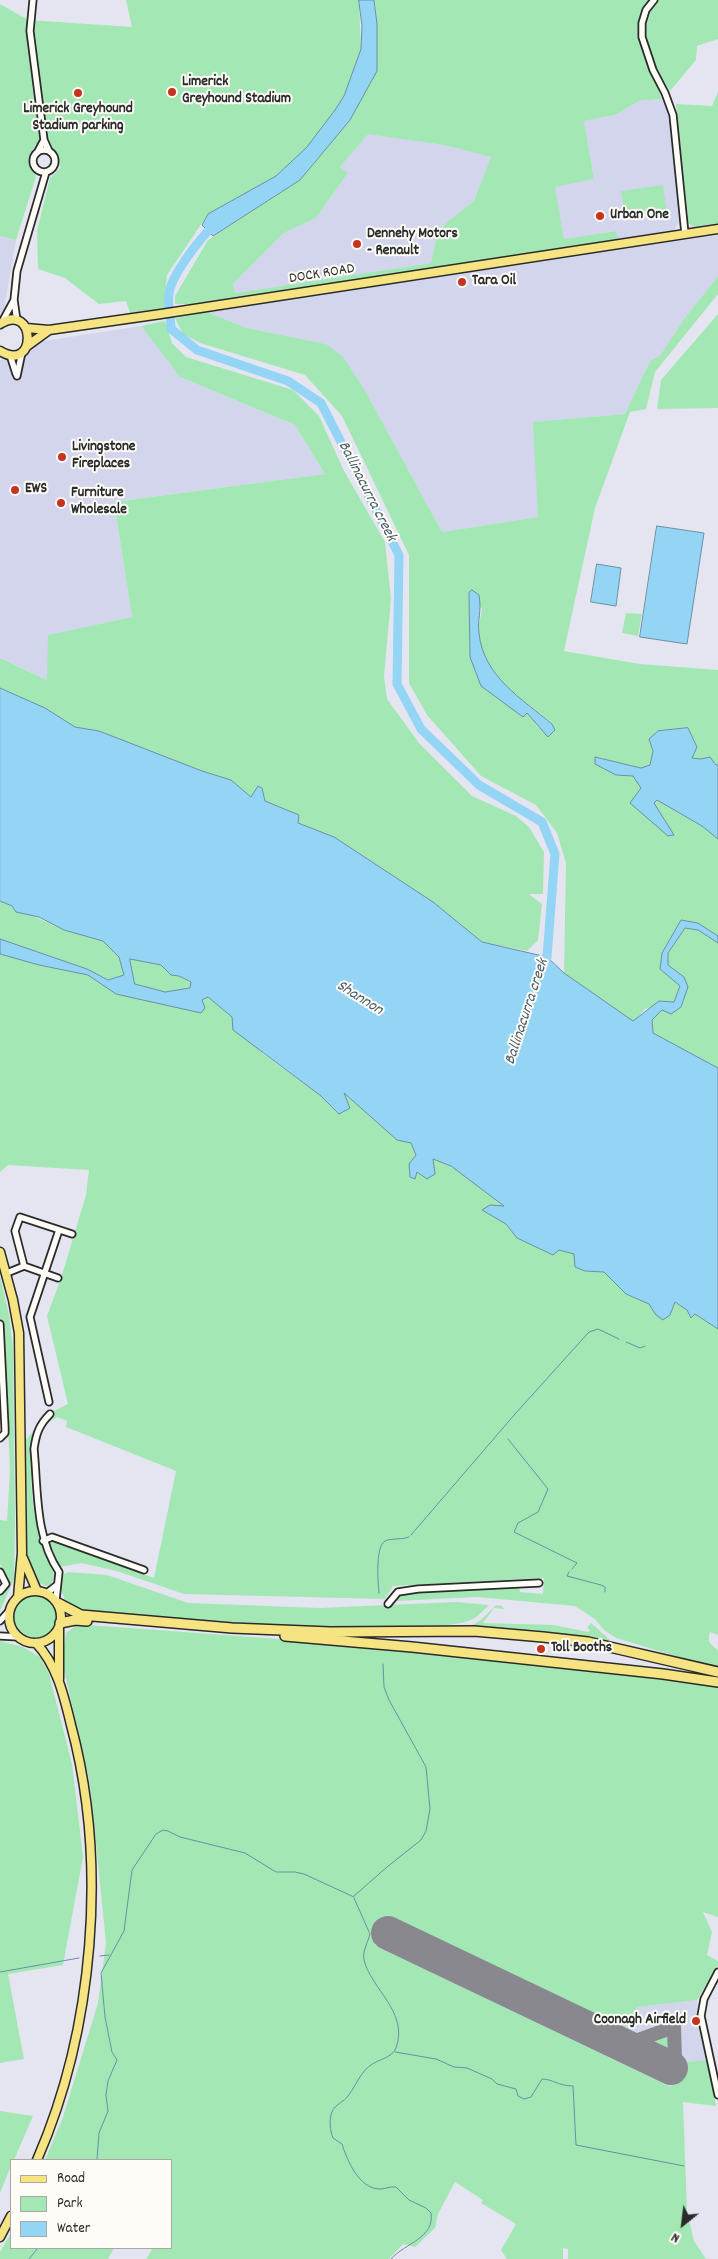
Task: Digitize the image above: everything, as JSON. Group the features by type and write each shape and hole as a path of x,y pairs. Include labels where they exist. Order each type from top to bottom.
{"highway":[{"path":"57,1601 72,1613 81,1615 192,1625 305,1631 474,1631 543,1637 588,1642 718,1672"},
{"path":"60,1625 76,1620 412,1647 663,1674 718,1682"}],"main road":[{"name":"DOCK ROAD","path":"26,328 49,330 161,314 718,229"},
{"path":"0,351 10,355 24,349 29,337 26,328 17,321 1,323"},
{"name":"DOCK ROAD","path":"24,349 49,330"},
{"path":"0,1252 19,1333 22,1553 18,1597"},
{"path":"22,1553 37,1591"},
{"path":"37,2159 57,2110 70,2060 86,1980 89,1941 90,1832 76,1744 60,1683 44,1652 36,1643 19,1637 11,1628 10,1610 18,1597 24,1593 37,1591 47,1593 57,1601 60,1625 60,1683"},
{"path":"36,1643 52,1636 60,1625"},
{"path":"0,2237 10,2218"}],"street":[{"path":"17,321 14,300 17,270 46,172 52,168 55,162 54,155 44,140 30,31 33,0"},
{"path":"654,0 646,10 642,23 642,37 653,70 665,92 673,115 685,234"},
{"path":"42,185 38,170 33,161 44,140"},
{"path":"37,153 43,150 50,151"},
{"path":"38,170 46,172"},
{"path":"1,323 14,300"},
{"path":"10,355 17,376 24,349"},
{"path":"24,1266 15,1231 20,1217 72,1234"},
{"path":"49,1402 30,1317 59,1230"},
{"path":"6,1273 24,1266 58,1278"},
{"path":"0,1324 5,1433 0,1438"},
{"path":"50,1414 41,1424 36,1434 34,1449 43,1541 49,1557 59,1572 57,1601"},
{"path":"43,1541 52,1537 144,1570"},
{"path":"0,1572 6,1584 0,1591"},
{"path":"388,1604 398,1592 418,1589 539,1583"},
{"path":"47,1593 57,1585"},
{"path":"0,1621 10,1610"},
{"path":"0,1636 19,1637"},
{"path":"718,1972 704,1999 701,2016 718,2095"}],"shaded area":[{"path":"662,99 668,108 679,222 674,230 618,239 616,231 564,239 554,186 594,179 584,121 615,115 639,101"},
{"path":"368,133 444,145 492,157 474,201 447,222 437,235 431,263 235,293 233,284 284,233 316,218 348,173 340,167"},
{"path":"718,235 718,276 684,319 660,357 650,361 625,414 534,422 539,517 442,532 366,392 326,344 247,328 207,312"},
{"path":"0,236 16,240 4,309 0,313"},
{"path":"141,326 180,377 295,425 325,474 114,502 132,617 49,635 48,680 0,658 0,360 25,356 38,342"},
{"path":"387,1915 623,2029 638,2007 697,2000 699,2030 708,2060 684,2062 672,2087 374,1946"}],"green space":[{"path":"126,0 359,0 361,49 344,96 307,147 276,176 208,214 167,275 164,308 130,313 126,301 99,304 65,278 38,269 37,231 50,178 61,167 36,144 28,159 36,176 16,240 0,236 0,4 28,20 132,27"},
{"path":"375,0 649,0 642,12 639,24 639,37 642,50 662,99 639,101 615,115 584,121 594,179 555,187 564,239 616,231 618,239 196,304 175,304 175,296 208,240 300,180 350,120 377,24","holes":["368,134 444,145 491,157 474,201 447,222 437,235 431,263 235,293 233,284 284,233 316,218 348,173 340,167"]},
{"path":"657,0 718,0 718,39 697,46 696,60 670,91 652,58 646,34 646,23 650,11"},
{"path":"718,92 718,223 694,227 687,222 688,216 676,104 712,106"},
{"path":"663,185 667,212 625,217 621,191"},
{"path":"718,276 718,294 655,372 646,409 630,412 595,508 564,651 640,664 718,670 718,764 692,758 688,728 658,731 649,739 653,751 650,765 641,768 595,757 616,775 633,776 668,836 673,835 653,803 657,800 702,826 718,839 718,936 698,923 681,920 662,953 660,969 680,986 674,1002 645,1009 633,1022 564,973 566,863 557,833 536,805 481,776 427,715 409,683 409,555 342,416 305,375 200,343 183,334 175,318 207,312 247,328 326,344 343,357 366,392 442,532 538,517 533,422 625,414 650,361 660,356 684,319","holes":["469,593 482,609 479,633 487,662 495,674 517,696 553,724 539,728 527,713 523,717 470,657"]},
{"path":"718,314 718,408 657,409 661,380"},
{"path":"165,321 172,343 186,357 293,390 319,416 344,471 385,542 391,599 384,676 387,699 419,743 472,796 516,816 529,827 544,852 543,894 529,894 542,904 538,940 527,951 482,942 433,902 334,837 297,823 299,815 265,801 262,788 259,786 251,797 231,780 202,771 99,731 75,727 45,708 0,688 0,658 47,680 48,635 132,617 114,502 325,474 295,425 180,377 141,326"},
{"path":"626,613 642,614 638,636 622,633"},
{"path":"0,901 64,930 103,941 119,957 124,975 108,980 87,969 0,939"},
{"path":"685,928 698,930 718,943 718,1068 653,1033 652,1020 662,1010 671,1013 684,977 668,965 668,953"},
{"path":"0,954 39,965 88,975 116,994 202,1000 208,997 232,1017 262,1053 321,1096 339,1114 343,1092 397,1140 411,1143 416,1155 417,1172 422,1175 433,1158 462,1173 488,1192 505,1206 483,1210 506,1224 517,1238 574,1254 585,1271 604,1272 626,1294 649,1304 656,1315 670,1315 675,1302 687,1310 691,1318 695,1314 718,1329 718,1635 710,1632 709,1641 718,1650 718,1669 616,1638 604,1630 595,1619 575,1606 477,1597 395,1601 393,1599 402,1594 416,1591 472,1587 519,1586 520,1592 543,1594 544,1578 393,1586 385,1599 184,1594 117,1571 81,1563 60,1567 49,1552 47,1544 53,1540 154,1578 176,1471 66,1427 67,1421 57,1417 35,1432 33,1446 31,1475 35,1518 42,1546 52,1567 54,1578 48,1587 35,1581 27,1567 26,1440 46,1415 68,1404 47,1316 62,1275 86,1195 89,1170 8,1165 0,1172"},
{"path":"130,958 161,965 171,975 179,976 191,983 190,988 165,992 135,984"},
{"path":"0,1276 9,1315 13,1348 15,1525 14,1579 0,1611 0,1595 8,1586 0,1563 0,1520 7,1521 10,1472 8,1427 0,1356"},
{"path":"69,1572 107,1575 188,1603 320,1608 457,1602 489,1605 469,1621 444,1625 325,1629 200,1623 75,1611 67,1606 60,1587 62,1575"},
{"path":"40,1595 52,1601 57,1608 57,1626 52,1633 45,1638 32,1639 24,1636 17,1629 14,1613 17,1605 24,1598"},
{"path":"496,1605 502,1606 504,1609 494,1608 483,1623 554,1625 588,1632 590,1630 587,1628 591,1623 610,1640 608,1642 471,1629 473,1625"},
{"path":"75,1624 347,1644 718,1684 718,1917 703,1912 712,1932 707,1955 718,1961 718,1965 697,2000 638,2007 623,2030 387,1915 374,1945 671,2087 684,2062 708,2060 716,2106 683,2102 687,2212 694,2241 706,2259 568,2259 568,2249 563,2248 563,2259 507,2259 501,2250 516,2224 481,2203 483,2200 455,2182 438,2214 435,2228 415,2247 403,2244 389,2259 146,2259 151,2249 172,2249 172,2159 45,2159 63,2117 98,2003 106,1943 90,1784 62,1661 66,1633"},
{"path":"0,1641 23,1647 40,1657 49,1674 72,1764 83,1857 63,1965 8,1974 24,2059 0,2063"},
{"path":"666,2032 667,2038 672,2036 674,2047 673,2058 668,2062 634,2046 634,2044"},
{"path":"0,2111 33,2116 14,2159 10,2159 10,2168 0,2193"},
{"path":"10,2235 10,2249 113,2249 108,2259 0,2259 0,2252"}],"water":[{"path":"359,0 374,0 377,24 377,71 350,120 300,180 213,236 202,225 208,214 276,176 307,147 344,96 361,49 362,26"},
{"path":"657,526 704,533 687,644 640,637"},
{"path":"597,564 621,568 616,606 591,602"},
{"path":"472,590 479,595 479,633 482,648 488,662 496,674 517,696 552,724 555,730 548,737 527,713 523,717 481,686 470,657 469,593"},
{"name":"Shannon","path":"0,688 45,708 75,727 99,731 202,771 231,780 251,797 258,786 262,788 265,801 299,815 298,823 334,837 433,902 482,942 547,957 564,973 633,1021 659,1001 674,1002 680,986 660,969 662,953 681,920 698,923 718,936 718,943 698,930 685,928 668,953 668,965 684,977 688,987 681,1007 671,1014 662,1010 652,1020 653,1033 718,1068 718,1329 695,1314 691,1318 687,1310 675,1302 670,1315 663,1320 656,1315 649,1304 626,1294 604,1272 585,1271 575,1267 574,1254 559,1250 553,1255 517,1238 506,1224 482,1210 490,1205 504,1206 451,1166 433,1159 435,1174 427,1179 417,1172 415,1179 410,1177 409,1164 416,1155 411,1143 397,1140 344,1093 350,1108 339,1114 321,1096 233,1030 232,1017 208,997 202,1000 205,1008 201,1013 116,994 88,975 39,965 0,954 0,939 87,969 108,980 124,975 119,957 103,941 64,930 39,917 16,912 12,906 0,901","holes":["130,959 161,965 171,975 179,976 191,982 190,988 165,992 135,984"]},
{"path":"688,728 697,747 692,758 710,757 716,765 718,764 718,839 702,826 657,800 654,803 674,835 668,836 630,803 641,788 633,776 616,775 595,764 595,757 641,768 650,765 653,751 649,739 658,731"}],"waterway":[{"name":"Ballinacurra creek","path":"216,223 188,257 171,286 168,303 171,329 197,350 288,381 321,403 399,555 397,684 421,729 479,785 542,822 555,854 547,957 543,969"},
{"path":"411,1535 515,1414 589,1332 598,1329 619,1339"},
{"path":"626,1342 640,1348 645,1346"},
{"path":"508,1439 548,1489 538,1512 518,1523 514,1532 577,1563 572,1569"},
{"path":"379,1593 378,1557 382,1545 387,1540 409,1537"},
{"path":"569,1572 567,1576 601,1585 605,1587 605,1592"},
{"path":"354,1896 421,1840 426,1831 430,1809 426,1767 389,1700 384,1687 383,1664"},
{"path":"97,2159 99,2133 108,2111 106,2095 108,2081 117,2060 112,2052 105,2017 101,1973 124,1931 132,1870 156,1834 163,1830 168,1831 180,1837 245,1853 276,1872 304,1874 354,1897"},
{"path":"354,1898 370,1934 364,1950 364,1960 368,1971 388,2001 397,2023 399,2035 394,2051 367,2068 348,2096 333,2109 330,2118 331,2129 333,2138 342,2144 347,2158 360,2179 373,2188 396,2187 409,2200 426,2208 431,2213 431,2221 424,2234 391,2259"},
{"path":"100,1956 109,1955"},
{"path":"0,1972 79,1958"},
{"path":"395,2052 436,2059 454,2067 467,2068 492,2079 497,2084 516,2089 518,2096 524,2099 531,2097 542,2079 573,2086 576,2145 684,2166"},
{"path":"29,2259 37,2249"}],"taxiway":[{"path":"624,2045 674,2027 675,2060 671,2068"}],"runway":[{"path":"388,1933 671,2068"}],"place":[{"name":"Limerick Greyhound Stadium","path":"172,92"},
{"name":"Limerick Greyhound Stadium parking","path":"78,93"},
{"name":"Urban One","path":"600,216"},
{"name":"Dennehy Motors - Renault","path":"357,244"},
{"name":"Tara Oil","path":"462,282"},
{"name":"Livingstone Fireplaces","path":"62,457"},
{"name":"EWS","path":"15,490"},
{"name":"Furniture Wholesale","path":"61,503"},
{"name":"Toll Booths","path":"541,1649"},
{"name":"Coonagh Airfield","path":"696,2021"}]}
